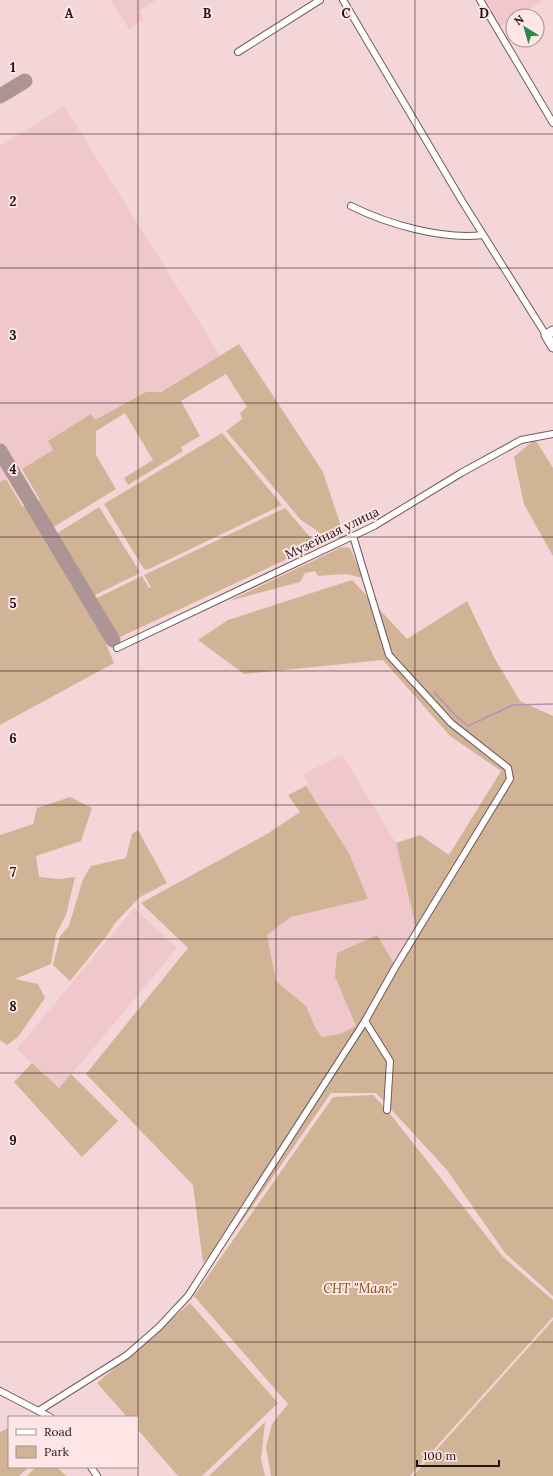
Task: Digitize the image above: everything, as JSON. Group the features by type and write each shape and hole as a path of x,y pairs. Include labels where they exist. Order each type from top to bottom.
{"street":[{"path":"238,52 320,0"},
{"path":"343,0 483,235 550,333 553,347"},
{"path":"480,0 553,123"},
{"path":"351,206 370,216 433,233 483,235"},
{"name":"Музейная улица","path":"117,648 374,526 461,473 521,440 553,434"},
{"path":"40,1410 127,1355 158,1327 188,1296 365,1021 396,966 510,779 508,768 451,724 389,655 353,536"},
{"path":"365,1021 390,1061 387,1110"},
{"path":"0,1391 18,1401 40,1410 49,1416"},
{"path":"91,1468 97,1476"}],"shaded area":[{"path":"110,0 156,0 139,11 144,19 129,29"},
{"path":"484,0 544,0 531,8 505,8 505,24 500,27"},
{"path":"64,106 220,355 160,392 146,392 95,420 91,415 48,442 54,450 0,482 0,146"},
{"path":"342,755 396,843 416,928 395,964 335,977 356,1026 340,1034 322,1037 316,1029 306,1006 276,981 267,935 291,917 368,899 349,853 306,786 309,784 303,774"},
{"path":"134,908 177,948 60,1088 17,1049"}],"green space":[{"path":"239,344 323,472 343,532 329,539 301,520 226,431 242,419 240,413 247,407 226,374 181,401 200,436 181,447 183,451 128,485 124,478 153,460 125,413 96,431 96,455 116,489 52,528 37,503 40,500 22,469 53,450 48,441 91,414 95,420 146,392 161,392"},
{"path":"222,433 282,505 147,570 144,569 104,504"},
{"path":"535,439 553,468 553,556 524,504 514,457"},
{"path":"6,479 22,506 28,508 109,642 106,644 114,663 0,725 0,482"},
{"path":"99,507 140,572 93,596 56,534"},
{"path":"285,508 317,545 118,638 95,599 142,576 149,588 151,587 144,575"},
{"path":"342,547 350,548 363,578 346,574 318,576 315,571 305,573 300,582 229,601"},
{"path":"352,580 407,639 467,601 495,659 520,701 553,716 553,1296 505,1253 447,1170 376,1093 331,1093 238,1227 203,1263 193,1185 86,1074 188,948 141,903 267,834 300,812 288,795 306,786 349,853 368,899 291,917 267,935 276,981 306,1006 316,1029 322,1037 340,1034 356,1026 335,977 337,953 377,935 394,964 416,928 396,843 420,835 449,855 501,771 450,736 383,660 244,674 198,640 228,620"},
{"path":"70,797 92,808 81,841 36,856 39,877 59,879 75,877 66,915 56,934 51,964 15,979 38,984 45,998 18,1037 7,1045 0,1040 0,835 33,824 37,808"},
{"path":"138,830 167,883 140,897 115,923 108,934 70,981 53,965 60,936 69,926 83,879 91,866 126,858 132,834"},
{"path":"32,1063 59,1088 71,1074 118,1121 82,1157 14,1082"},
{"name":"СНТ \"Маяк\"","path":"373,1095 387,1110 503,1257 553,1300 553,1317 410,1476 271,1476 266,1447 272,1424 288,1404 194,1296 333,1097"},
{"path":"190,1303 278,1403 202,1476 178,1476 138,1430 138,1416 126,1416 97,1383"},
{"path":"553,1320 553,1476 413,1476"},
{"path":"265,1422 261,1459 265,1476 209,1476"},
{"path":"8,1428 8,1468 28,1468 19,1476 0,1476 0,1432"},
{"path":"35,1468 58,1468 66,1476 27,1476"}],"waterway":[{"path":"434,692 456,716 468,726 513,705 553,704"}],"taxiway":[{"path":"0,96 25,81"},
{"path":"0,451 113,640"}]}
